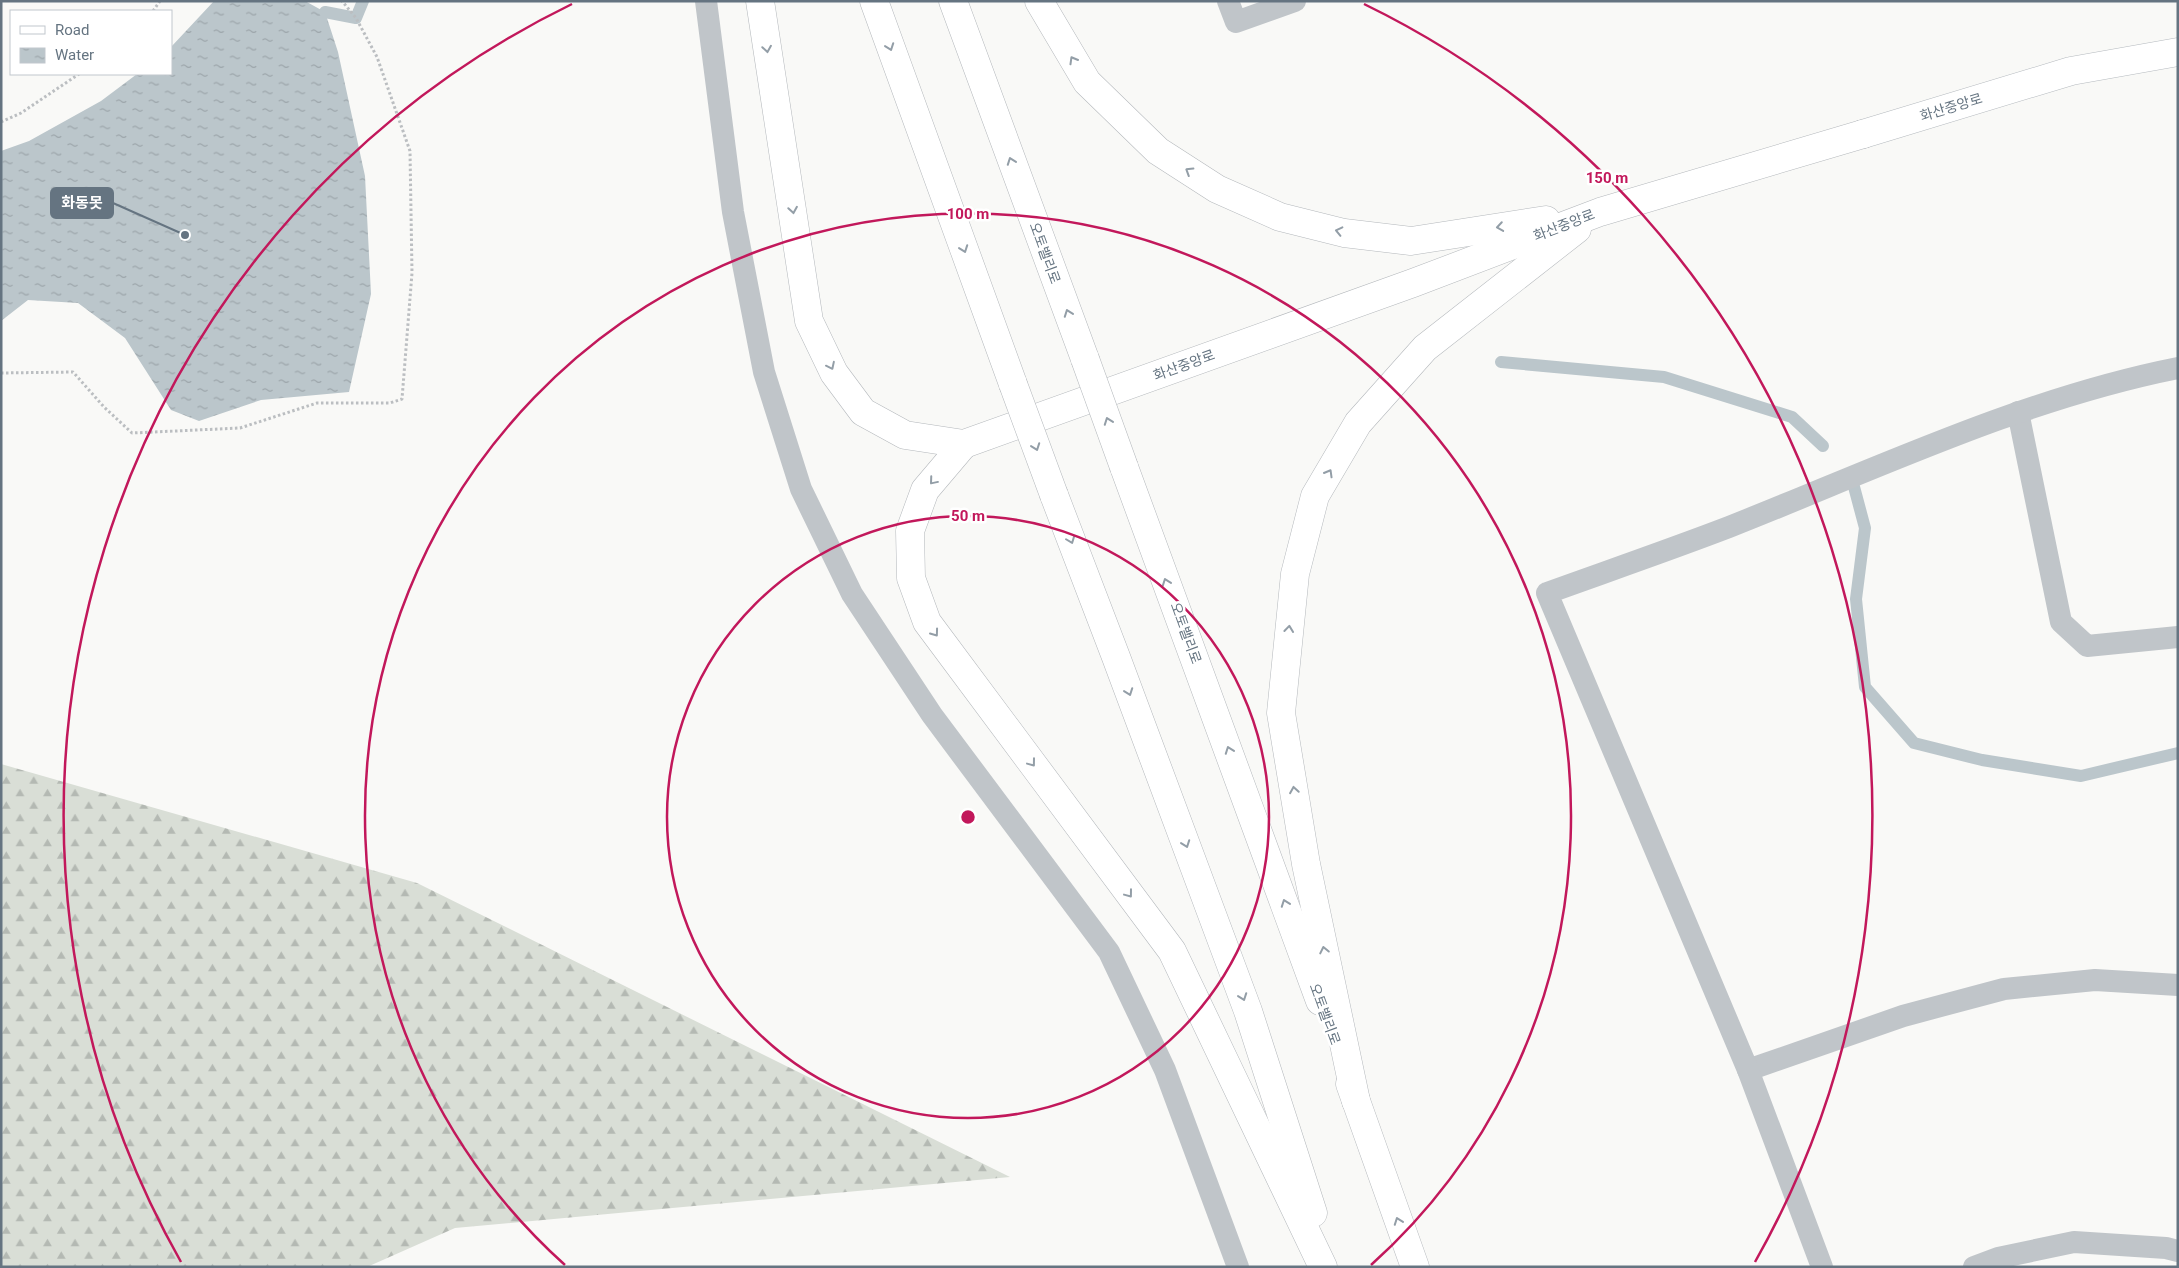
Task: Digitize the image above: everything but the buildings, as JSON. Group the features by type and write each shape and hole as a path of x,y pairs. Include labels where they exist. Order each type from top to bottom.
{"main road":[{"path":"760,1 809,321 834,373 863,412 905,435 964,444"},
{"path":"874,1 1012,384 1248,1011 1330,1267"},
{"name":"오토밸리로","path":"953,1 1280,890 1414,1267"},
{"path":"1040,1 1086,82 1158,152 1217,189 1280,217 1344,233 1411,241 1600,212"},
{"name":"화산중앙로","path":"964,444 1413,283 1600,212 2071,71 2178,52"},
{"path":"1356,1100 1306,864 1281,713 1295,574 1316,496 1358,423 1425,348 1600,212"},
{"path":"964,444 925,490 910,531 911,578 927,622 1172,950 1323,1267"}],"lane":[{"path":"706,1 733,212 764,372 800,489 852,594 921,699 1109,952 1164,1070 1238,1267"},
{"path":"1228,1 1236,22 1295,1"},
{"path":"1822,1267 1748,1070 1547,593 1729,526 2018,412 2124,378 2178,368"},
{"path":"2018,412 2061,622 2087,646 2178,637"},
{"path":"1748,1070 1903,1016 2004,989 2095,980 2178,985"},
{"path":"1974,1267 1998,1258 2074,1242 2166,1248 2178,1251"}],"path":[{"path":"1,373 73,372 104,407 132,433 240,428 317,404 390,403 402,399 412,273 410,151 377,57 356,18 342,1"},
{"path":"1,122 21,113 78,75"}],"green space":[{"path":"1,764 417,883 1010,1177 455,1228 367,1267 1,1267"}],"water":[{"path":"214,1 305,1 325,12 338,52 365,176 371,294 349,392 261,400 199,421 171,410 125,338 78,303 28,300 1,321 1,151 29,141 101,101 136,75 172,75 172,46"}],"waterway":[{"path":"325,12 356,18 363,1"},
{"path":"1501,362 1664,377 1792,417 1823,446"},
{"path":"1853,483 1865,528 1856,599 1865,687 1914,743 1982,760 2081,776 2178,753"}],"place":[{"name":"화동못","path":"185,235"}]}
